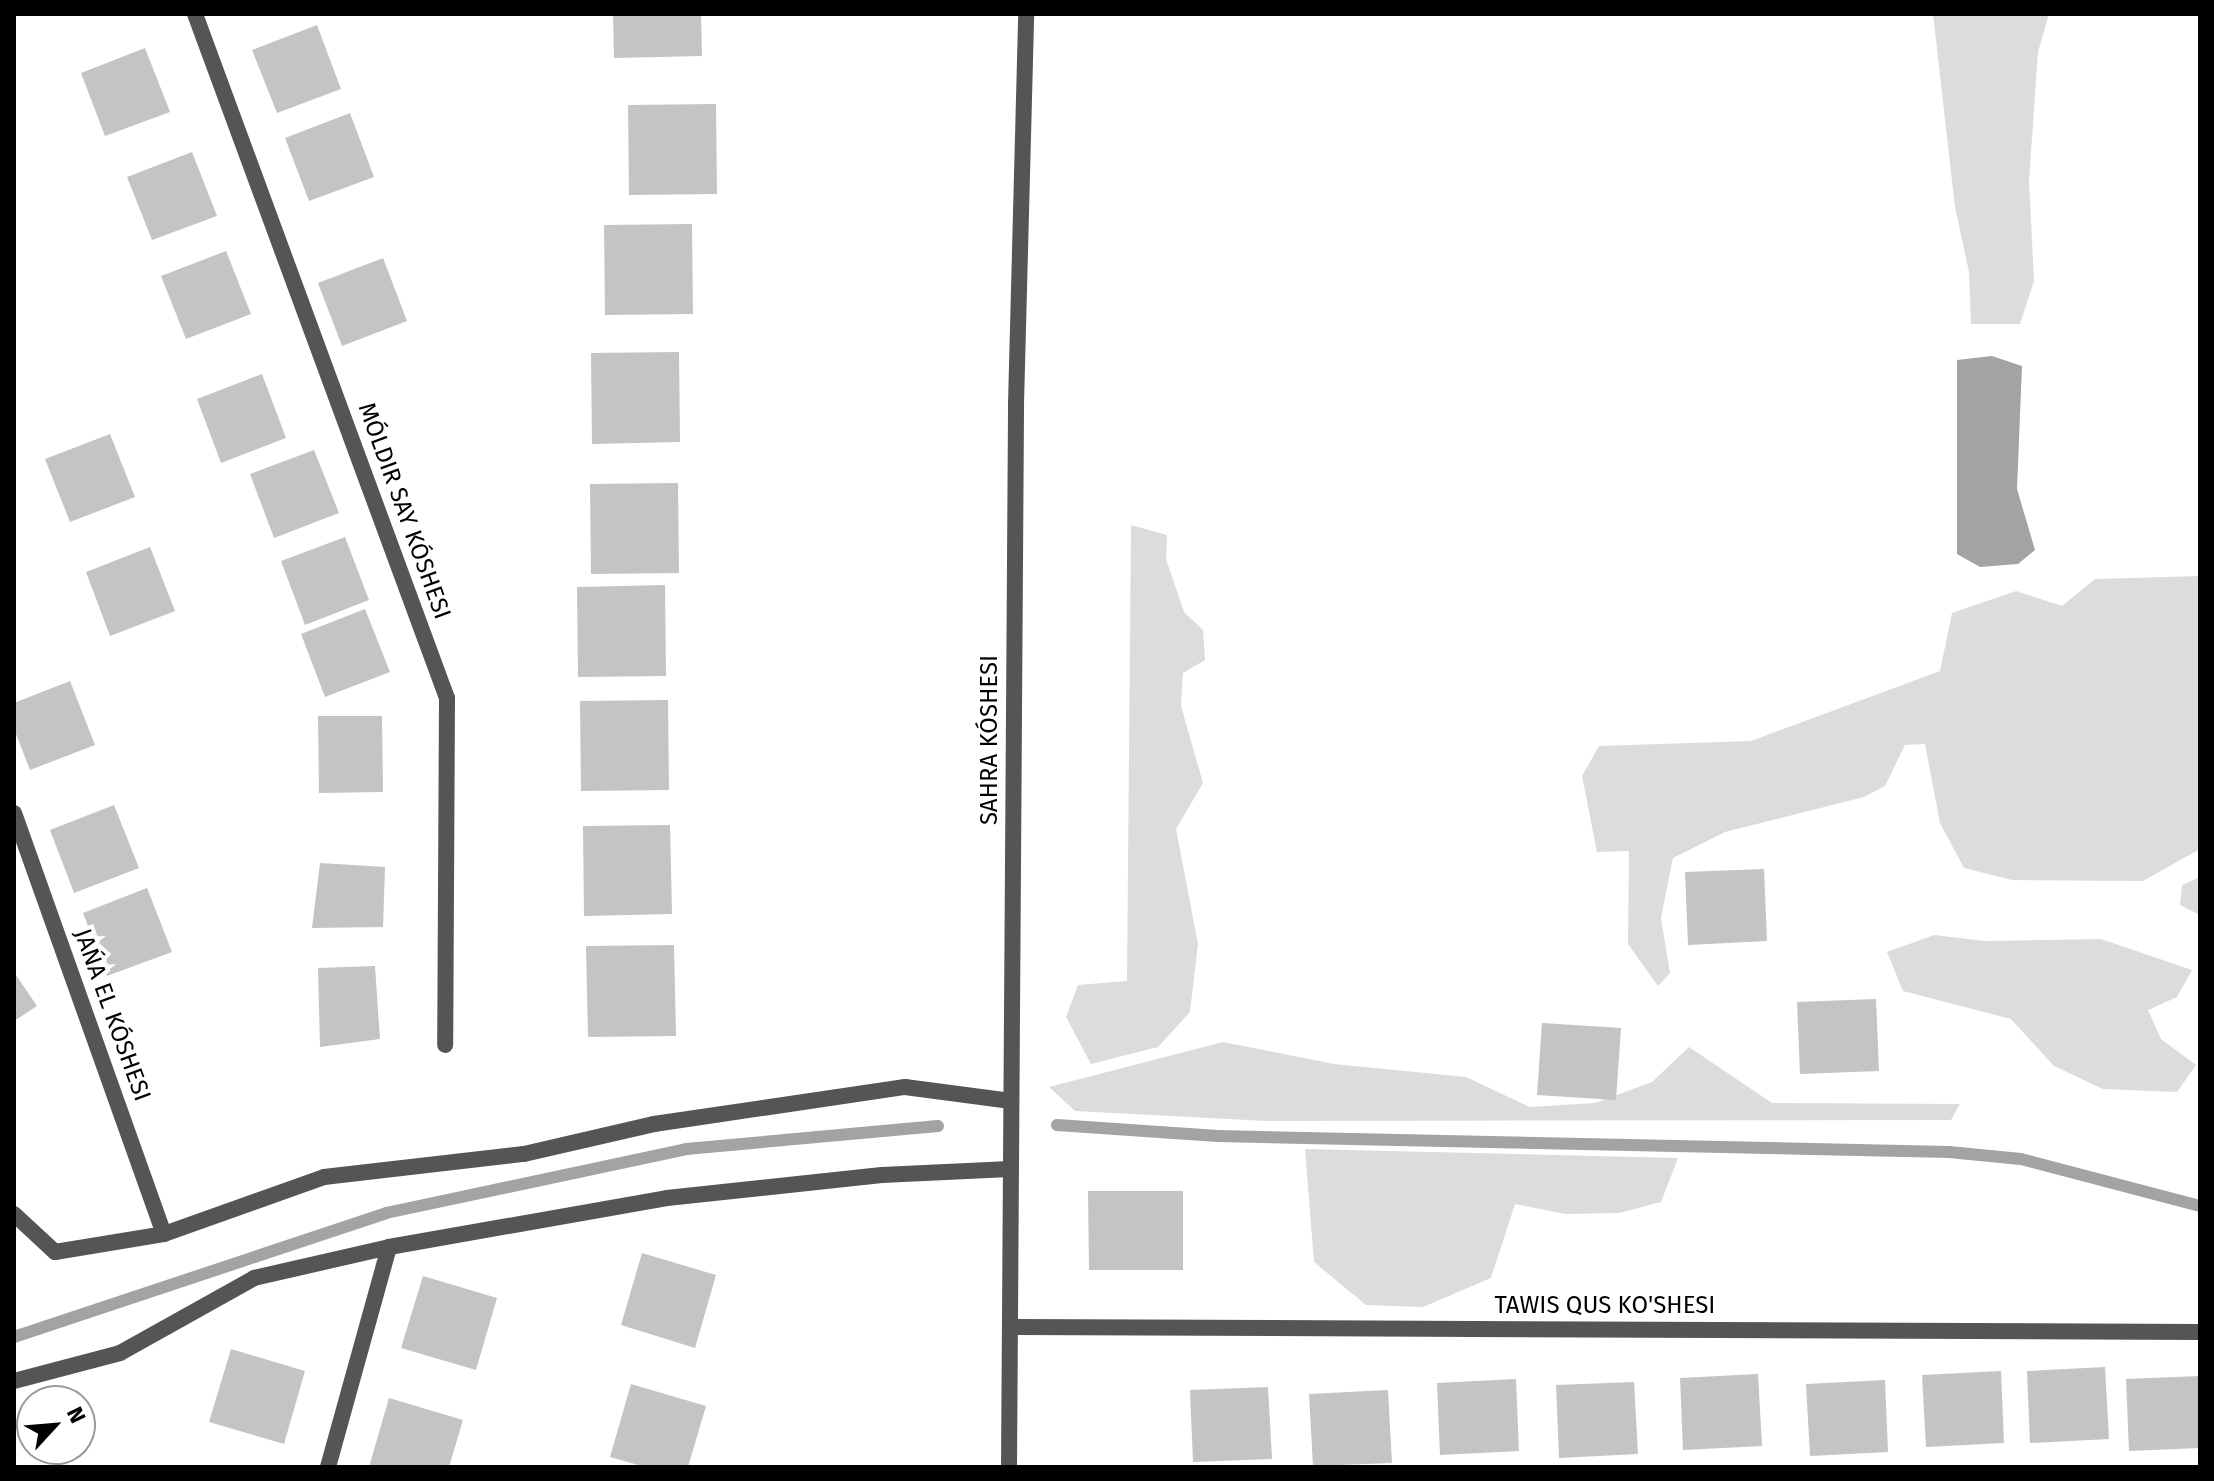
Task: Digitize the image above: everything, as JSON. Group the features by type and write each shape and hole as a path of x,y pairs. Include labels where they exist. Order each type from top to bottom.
{"street":[{"name":"MÓLDIR SAY KÓSHESI","path":"195,14 447,698 445,1045"},
{"name":"SAHRA KÓSHESI","path":"1009,1467 1016,404 1026,14"},
{"name":"JAŃA EL KÓSHESI","path":"14,813 164,1234"},
{"path":"14,1214 55,1252 164,1234 324,1177 524,1154 654,1124 905,1087 1011,1101"},
{"path":"14,1381 120,1353 254,1278 389,1247 667,1198 882,1175 1010,1169"},
{"path":"328,1467 389,1247"},
{"name":"TAWIS QUS KO'SHESI","path":"1010,1327 2200,1332"}],"shaded area":[{"path":"1933,14 2049,14 2038,52 2029,181 2034,281 2020,324 1971,324 1969,272 1955,207"},
{"path":"1992,356 2022,366 2017,489 2035,550 2018,564 1980,567 1957,554 1957,360"},
{"path":"1131,525 1167,535 1166,559 1184,612 1203,630 1205,660 1183,673 1181,706 1203,783 1176,829 1198,944 1190,1012 1158,1047 1091,1064 1066,1017 1078,985 1127,981"},
{"path":"2200,576 2200,849 2143,881 2012,880 1964,868 1940,823 1925,744 1905,745 1885,786 1864,797 1725,832 1673,858 1661,918 1670,973 1658,986 1628,944 1629,851 1597,852 1582,776 1599,746 1751,741 1940,671 1952,613 2016,591 2062,606 2095,579"},
{"path":"2200,877 2200,915 2180,905 2182,885"},
{"path":"1934,935 1985,941 2101,939 2192,970 2177,997 2148,1010 2161,1039 2196,1065 2177,1092 2103,1089 2054,1066 2011,1019 1903,991 1887,952"},
{"path":"1223,1042 1334,1064 1466,1077 1530,1107 1595,1103 1652,1082 1689,1047 1772,1103 1960,1104 1951,1120 1267,1121 1075,1111 1049,1087"},
{"path":"1305,1149 1678,1158 1661,1202 1619,1213 1565,1214 1515,1204 1491,1278 1423,1307 1366,1305 1314,1262"}],"building":[{"path":"613,14 701,14 702,56 614,58"},
{"path":"317,25 341,89 277,113 252,50"},
{"path":"145,48 170,112 105,136 81,73"},
{"path":"716,104 717,194 629,195 628,105"},
{"path":"350,113 374,177 309,201 285,138"},
{"path":"192,152 217,216 152,240 127,177"},
{"path":"692,224 693,314 605,315 604,225"},
{"path":"226,251 251,314 186,339 161,276"},
{"path":"383,258 407,321 342,346 318,283"},
{"path":"679,352 680,442 592,444 591,353"},
{"path":"262,374 286,438 221,463 197,399"},
{"path":"110,434 135,497 70,522 45,459"},
{"path":"314,450 339,513 274,538 250,474"},
{"path":"678,483 679,573 591,574 590,484"},
{"path":"345,537 369,600 305,625 281,561"},
{"path":"150,547 175,611 110,636 86,572"},
{"path":"665,585 666,676 578,677 577,587"},
{"path":"365,609 390,672 325,697 301,634"},
{"path":"70,681 95,745 30,770 14,729 14,703"},
{"path":"668,700 669,790 581,791 580,701"},
{"path":"318,716 382,716 383,792 319,793"},
{"path":"114,805 139,868 74,893 50,830"},
{"path":"670,825 672,914 584,916 583,826"},
{"path":"320,863 385,867 383,927 312,928"},
{"path":"1764,869 1767,941 1688,945 1685,872"},
{"path":"147,888 172,952 107,976 83,913"},
{"path":"674,945 676,1036 588,1037 586,946"},
{"path":"375,966 380,1039 320,1047 318,968"},
{"path":"14,972 37,1006 14,1021"},
{"path":"1876,999 1879,1071 1800,1074 1797,1002"},
{"path":"1542,1023 1621,1028 1616,1100 1537,1095"},
{"path":"1088,1191 1183,1191 1183,1270 1089,1270"},
{"path":"642,1253 716,1275 695,1348 621,1325"},
{"path":"423,1276 497,1298 476,1370 401,1348"},
{"path":"231,1349 305,1371 284,1444 209,1422"},
{"path":"2105,1367 2109,1439 2030,1443 2027,1371"},
{"path":"2001,1371 2004,1443 1926,1447 1922,1375"},
{"path":"1758,1374 1762,1446 1683,1450 1680,1378"},
{"path":"2200,1376 2200,1448 2129,1451 2126,1379"},
{"path":"1516,1379 1519,1451 1440,1455 1437,1383"},
{"path":"1885,1380 1888,1452 1810,1456 1806,1384"},
{"path":"1634,1382 1638,1454 1559,1458 1556,1385"},
{"path":"631,1384 706,1406 688,1467 645,1467 610,1457"},
{"path":"1268,1387 1272,1459 1193,1462 1190,1390"},
{"path":"1388,1390 1392,1463 1313,1466 1309,1394"},
{"path":"389,1398 463,1420 449,1467 369,1467"}],"waterway":[{"path":"1057,1125 1218,1136 1949,1152 2021,1159 2200,1206"},
{"path":"14,1337 386,1213 686,1149 938,1126"}]}
